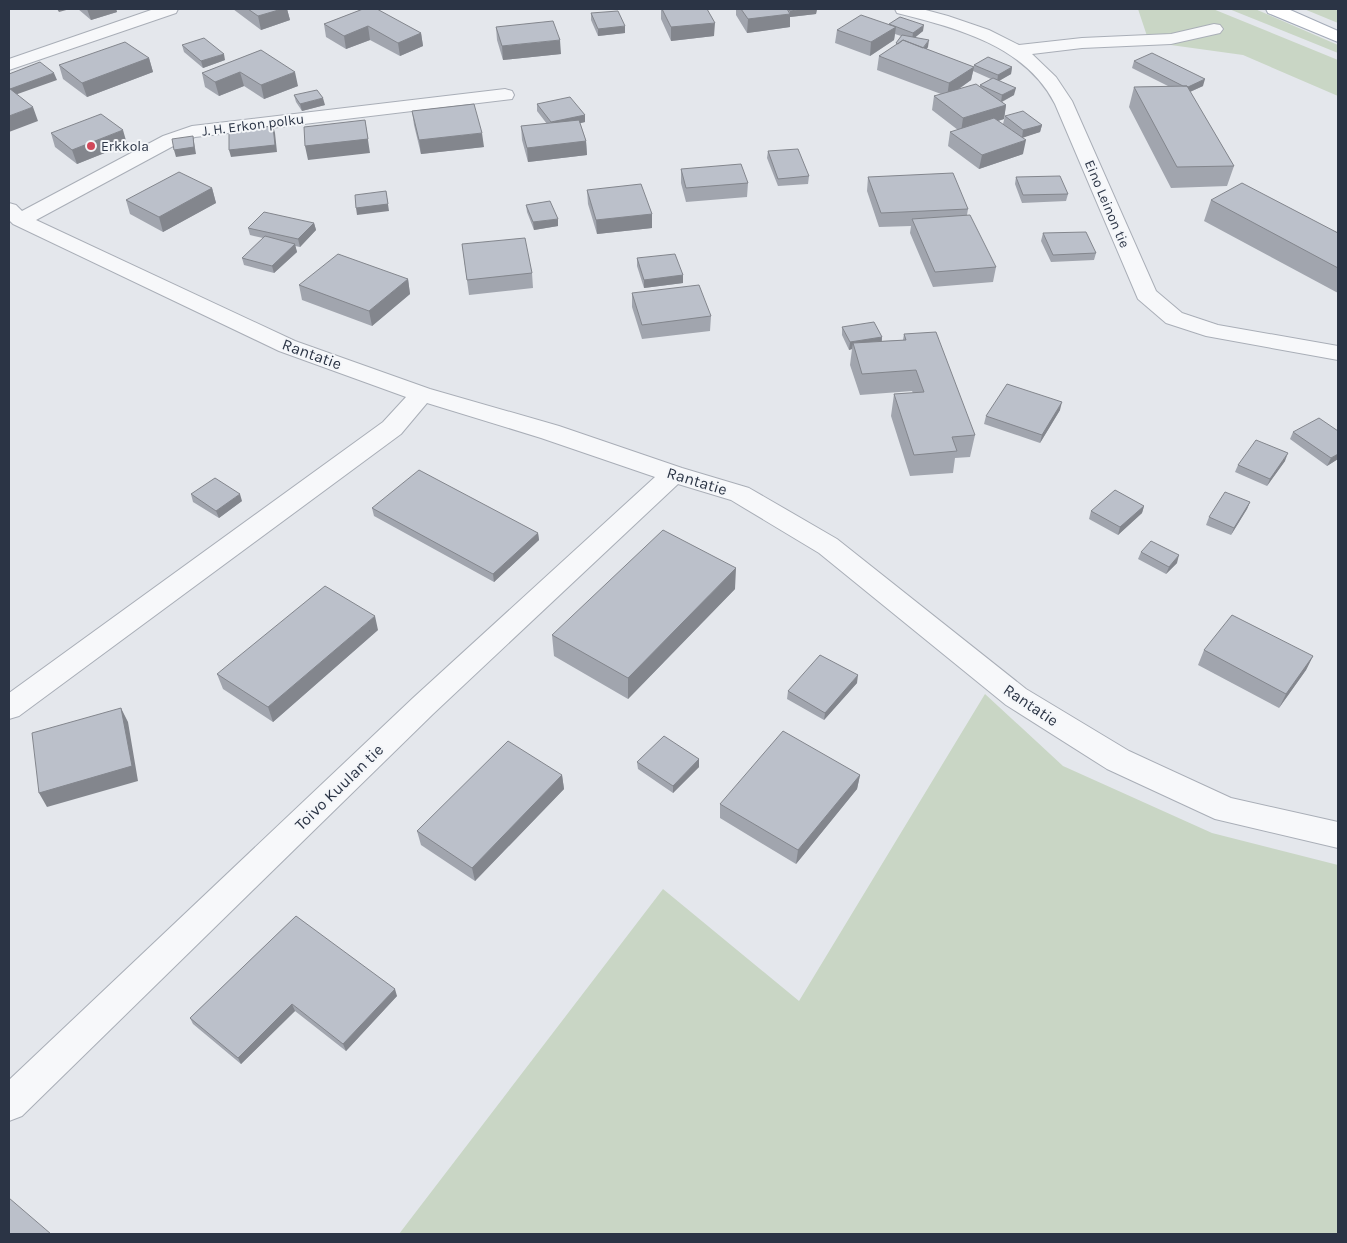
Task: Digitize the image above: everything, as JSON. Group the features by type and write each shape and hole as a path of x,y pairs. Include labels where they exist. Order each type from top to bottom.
{"main road":[{"path":"1274,9 1338,37"}],"street":[{"path":"9,65 170,9"},
{"name":"Eino Leinon tie","path":"903,9 939,18 979,32 1018,50 1050,79 1064,104 1146,294 1174,318 1214,331 1338,353"},
{"path":"1018,50 1082,43 1171,39 1214,29"},
{"name":"J. H. Erkon polku","path":"14,214 130,163 170,140 192,132 505,95"},
{"name":"Rantatie","path":"14,214 287,346 422,394 550,432 673,474 740,494 828,546 1016,697 1118,760 1226,810 1338,835"},
{"path":"9,708 392,428 422,394"},
{"name":"Toivo Kuulan tie","path":"9,1104 423,706 673,474"}],"green space":[{"path":"1138,9 1213,9 1338,60 1338,96 1243,55 1149,42"},
{"path":"1229,9 1255,9 1338,45 1338,53"},
{"path":"1304,9 1338,9 1338,23"},
{"path":"985,694 1063,766 1212,833 1338,865 1338,1234 399,1234 663,889 799,1001"}],"building":[{"path":"248,9 282,9 258,16"},
{"path":"363,9 377,9 421,33 398,43 368,26 344,36 324,24"},
{"path":"662,9 707,9 715,23 671,27"},
{"path":"741,9 787,9 790,14 748,19"},
{"path":"618,11 625,26 598,29 591,13"},
{"path":"861,15 896,27 871,42 837,30"},
{"path":"900,17 924,25 913,33 889,24"},
{"path":"553,21 560,40 502,46 496,27"},
{"path":"902,35 929,40 923,48 903,40 898,44 896,43"},
{"path":"204,38 224,54 201,61 182,45"},
{"path":"903,40 974,67 949,83 879,56"},
{"path":"125,42 149,58 82,83 59,65"},
{"path":"261,50 295,72 261,85 240,72 215,82 202,73"},
{"path":"1152,53 1205,79 1188,87 1183,86 1134,61"},
{"path":"988,57 1012,67 998,75 974,65"},
{"path":"40,62 54,73 9,88 9,74"},
{"path":"993,78 1016,88 1002,95 980,85"},
{"path":"976,84 1006,105 963,118 934,96"},
{"path":"1187,86 1234,166 1177,167 1134,87"},
{"path":"9,88 33,107 9,116"},
{"path":"317,90 323,98 300,104 294,95"},
{"path":"570,97 585,115 551,122 537,104"},
{"path":"474,104 482,133 419,140 412,111"},
{"path":"1023,111 1042,125 1023,130 1005,116"},
{"path":"101,114 123,130 72,150 51,133"},
{"path":"994,118 1026,140 982,155 950,132"},
{"path":"365,120 368,139 305,146 304,127"},
{"path":"579,120 586,141 527,148 521,126"},
{"path":"273,126 275,145 229,150 229,131"},
{"path":"193,136 194,147 174,150 172,139"},
{"path":"798,149 809,176 778,179 768,151"},
{"path":"741,164 748,183 686,188 681,169"},
{"path":"179,172 212,188 159,217 126,200"},
{"path":"953,173 968,209 881,213 868,177"},
{"path":"1060,176 1068,194 1023,195 1016,177"},
{"path":"1242,183 1338,233 1338,268 1211,200"},
{"path":"641,184 652,214 596,220 587,190"},
{"path":"386,191 388,204 356,208 355,195"},
{"path":"550,201 558,219 533,222 526,205"},
{"path":"264,212 314,223 298,239 248,228"},
{"path":"970,215 996,267 935,272 912,219"},
{"path":"1086,232 1096,253 1053,255 1043,233"},
{"path":"265,236 295,244 272,266 242,258"},
{"path":"525,238 532,273 467,280 462,244"},
{"path":"338,254 408,279 369,311 299,285"},
{"path":"675,254 683,275 644,280 637,258"},
{"path":"699,285 711,316 642,325 632,293"},
{"path":"874,322 882,337 850,342 842,327"},
{"path":"936,332 975,435 952,437 957,451 914,455 894,394 924,392 916,370 862,374 853,343 906,340 904,334"},
{"path":"1007,384 1062,402 1042,435 986,416"},
{"path":"1319,418 1338,431 1338,454 1331,458 1293,432"},
{"path":"1256,440 1288,453 1270,479 1238,465"},
{"path":"419,470 538,533 493,574 372,508"},
{"path":"215,478 240,494 216,511 191,494"},
{"path":"1115,490 1144,506 1120,527 1091,511"},
{"path":"1225,492 1250,502 1234,528 1209,517"},
{"path":"663,530 736,568 628,678 552,635"},
{"path":"1151,541 1179,555 1169,567 1141,552"},
{"path":"325,586 375,616 268,707 217,674"},
{"path":"1232,615 1313,656 1286,694 1204,650"},
{"path":"820,655 858,675 825,713 788,691"},
{"path":"121,708 132,766 39,793 32,733"},
{"path":"783,731 860,775 798,850 720,804"},
{"path":"664,736 699,759 673,786 637,762"},
{"path":"508,741 562,775 472,868 417,831"},
{"path":"296,916 395,989 343,1044 292,1004 238,1058 190,1018"},
{"path":"9,1198 51,1234 9,1234"}],"place":[{"name":"Erkkola","path":"91,146"}]}
